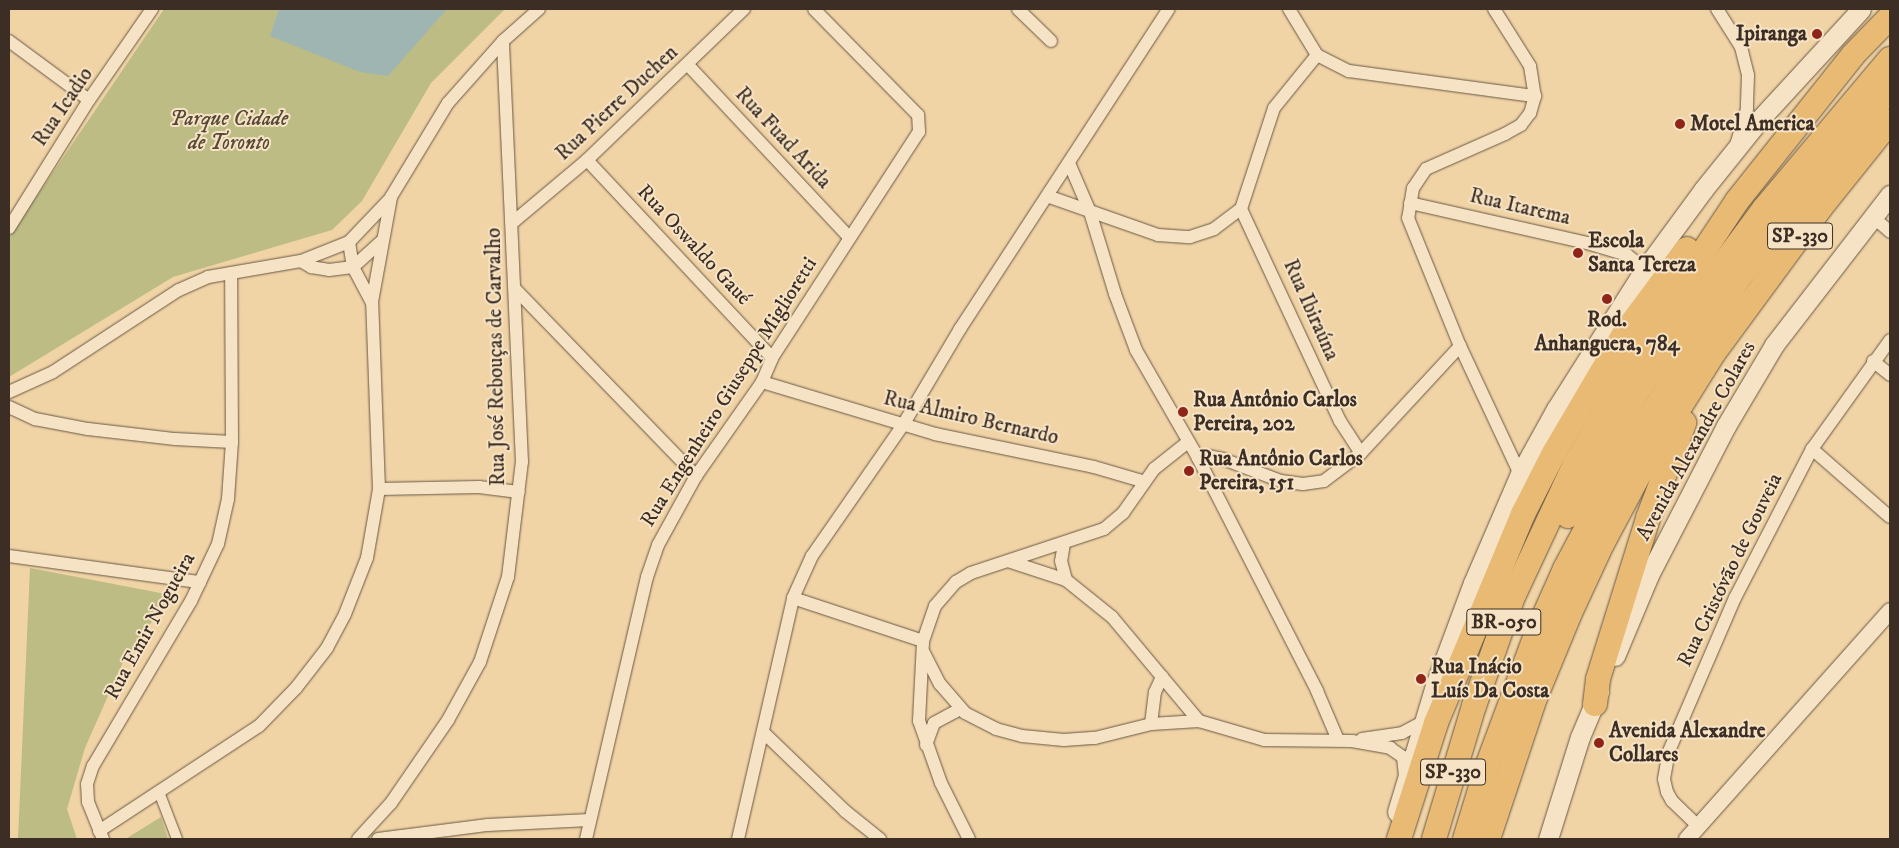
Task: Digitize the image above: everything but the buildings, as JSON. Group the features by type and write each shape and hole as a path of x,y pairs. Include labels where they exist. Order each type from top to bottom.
{"highway":[{"name":"BR-050","path":"1474,706 1512,599 1575,464 1666,308 1737,201 1853,55 1890,17"},
{"path":"1474,706 1577,497 1634,397 1704,290 1764,209 1890,59"},
{"path":"1466,839 1488,764 1537,632 1583,533 1630,447 1739,278 1890,88"},
{"name":"SP-330","path":"1488,839 1535,698 1598,552 1648,458 1713,354 1821,207 1890,121"},
{"path":"1399,839 1436,723 1524,514 1554,453 1626,331 1703,228 1737,201"},
{"path":"1595,704 1598,679 1654,501 1679,432 1708,378 1713,354"},
{"name":"SP-330","path":"1434,839 1474,706"}],"main road":[{"path":"1391,839 1405,780 1473,583 1520,474 1556,409 1645,268 1734,149 1861,9"},
{"name":"Avenida Alexandre Colares","path":"1548,839 1580,737 1649,575 1726,426 1774,345 1890,196"}],"street":[{"name":"Rua Icadio","path":"9,228 13,212 152,9"},
{"path":"9,392 53,372 180,290 208,277 301,261 349,242 391,197 448,103 503,41 539,9"},
{"name":"Rua Pierre Duchen","path":"512,223 587,160 688,65 744,9"},
{"name":"Rua Engenheiro Giuseppe Miglioretti","path":"586,839 647,576 658,545 696,476 762,382 772,358 849,237 916,141 920,123 918,115 814,9"},
{"path":"1018,9 1051,41"},
{"path":"738,839 793,598 812,556 903,425 925,384 1170,9"},
{"path":"1289,9 1317,55 1335,66 1364,75 1535,96"},
{"path":"1495,9 1530,66 1535,96 1530,113 1521,125 1426,169 1413,188 1408,218 1460,346 1520,474"},
{"path":"1717,9 1741,47 1748,75 1747,109 1734,149"},
{"path":"9,41 89,100"},
{"name":"Rua José Rebouças de Carvalho","path":"358,839 391,803 425,755 480,662 504,596 519,492 522,435 503,41"},
{"path":"1047,196 1158,235 1190,237 1214,229 1241,209 1274,108 1317,55"},
{"name":"Rua Fuad Arida","path":"688,65 849,237"},
{"name":"Rua Oswaldo Gaué","path":"587,160 772,358"},
{"path":"1069,163 1090,212 1115,294 1136,350 1198,458 1317,691 1338,740"},
{"path":"101,835 159,792 259,726 296,688 326,648 345,614 368,558 379,489 372,302 381,242 391,197"},
{"name":"Rua Itarema","path":"1410,203 1587,243 1627,255 1645,268"},
{"name":"Rua Ibiraúna","path":"1241,209 1340,421 1361,453"},
{"path":"1873,217 1890,232"},
{"path":"349,242 353,267 372,302"},
{"path":"301,261 311,267 329,270 353,267 381,242"},
{"name":"Rua Emir Nogueira","path":"101,835 88,802 87,784 92,766 200,582 218,544 228,499 232,442 231,273"},
{"path":"516,290 696,476"},
{"name":"Rua Cristóvão de Gouveia","path":"1698,826 1672,801 1667,792 1664,779 1669,751 1735,598 1812,449 1873,361 1890,340"},
{"path":"1198,458 1216,457 1281,481 1303,484 1334,477 1361,453 1460,346"},
{"path":"1873,361 1890,376"},
{"name":"Rua Almiro Bernardo","path":"762,382 903,425 1102,469 1142,482"},
{"path":"9,407 35,419 88,429 175,439 232,442"},
{"path":"968,839 926,745 919,721 923,647 935,606 950,588 971,573 1093,534 1114,523 1142,482 1167,457 1188,442"},
{"path":"1812,449 1890,517"},
{"path":"379,489 478,487 519,492"},
{"path":"1064,543 1061,561 1066,580"},
{"path":"9,556 200,582"},
{"path":"1008,560 1066,580 1126,630 1199,721"},
{"path":"793,598 923,647 940,684 960,709 996,729 1056,740 1096,738 1151,724 1199,721 1264,740 1352,741 1397,752 1405,764 1405,780"},
{"path":"1687,839 1890,611"},
{"path":"1151,724 1156,692 1162,677"},
{"path":"926,745 934,723 960,709"},
{"path":"1352,741 1402,733 1424,722"},
{"path":"762,732 845,811 880,839"},
{"path":"159,792 177,839"},
{"path":"378,839 488,825 589,820"}],"green space":[{"name":"Parque Cidade de Toronto","path":"164,9 505,9 431,83 362,201 332,230 173,277 9,377 9,237"},
{"path":"30,568 171,595 123,662 85,748 67,809 77,839 18,839"},
{"path":"161,817 168,839 125,839 127,838"}],"water":[{"path":"279,9 447,9 388,76 360,72 270,36"}],"place":[{"name":"Ipiranga","path":"1817,34"},
{"name":"Motel America","path":"1680,124"},
{"name":"Escola Santa Tereza","path":"1578,253"},
{"name":"Rod. Anhanguera, 784","path":"1607,299"},
{"name":"Rua Antônio Carlos Pereira, 202","path":"1183,412"},
{"name":"Rua Antônio Carlos Pereira, 151","path":"1189,471"},
{"name":"Rua Inácio Luís Da Costa","path":"1421,679"},
{"name":"Avenida Alexandre Collares","path":"1599,743"}]}
